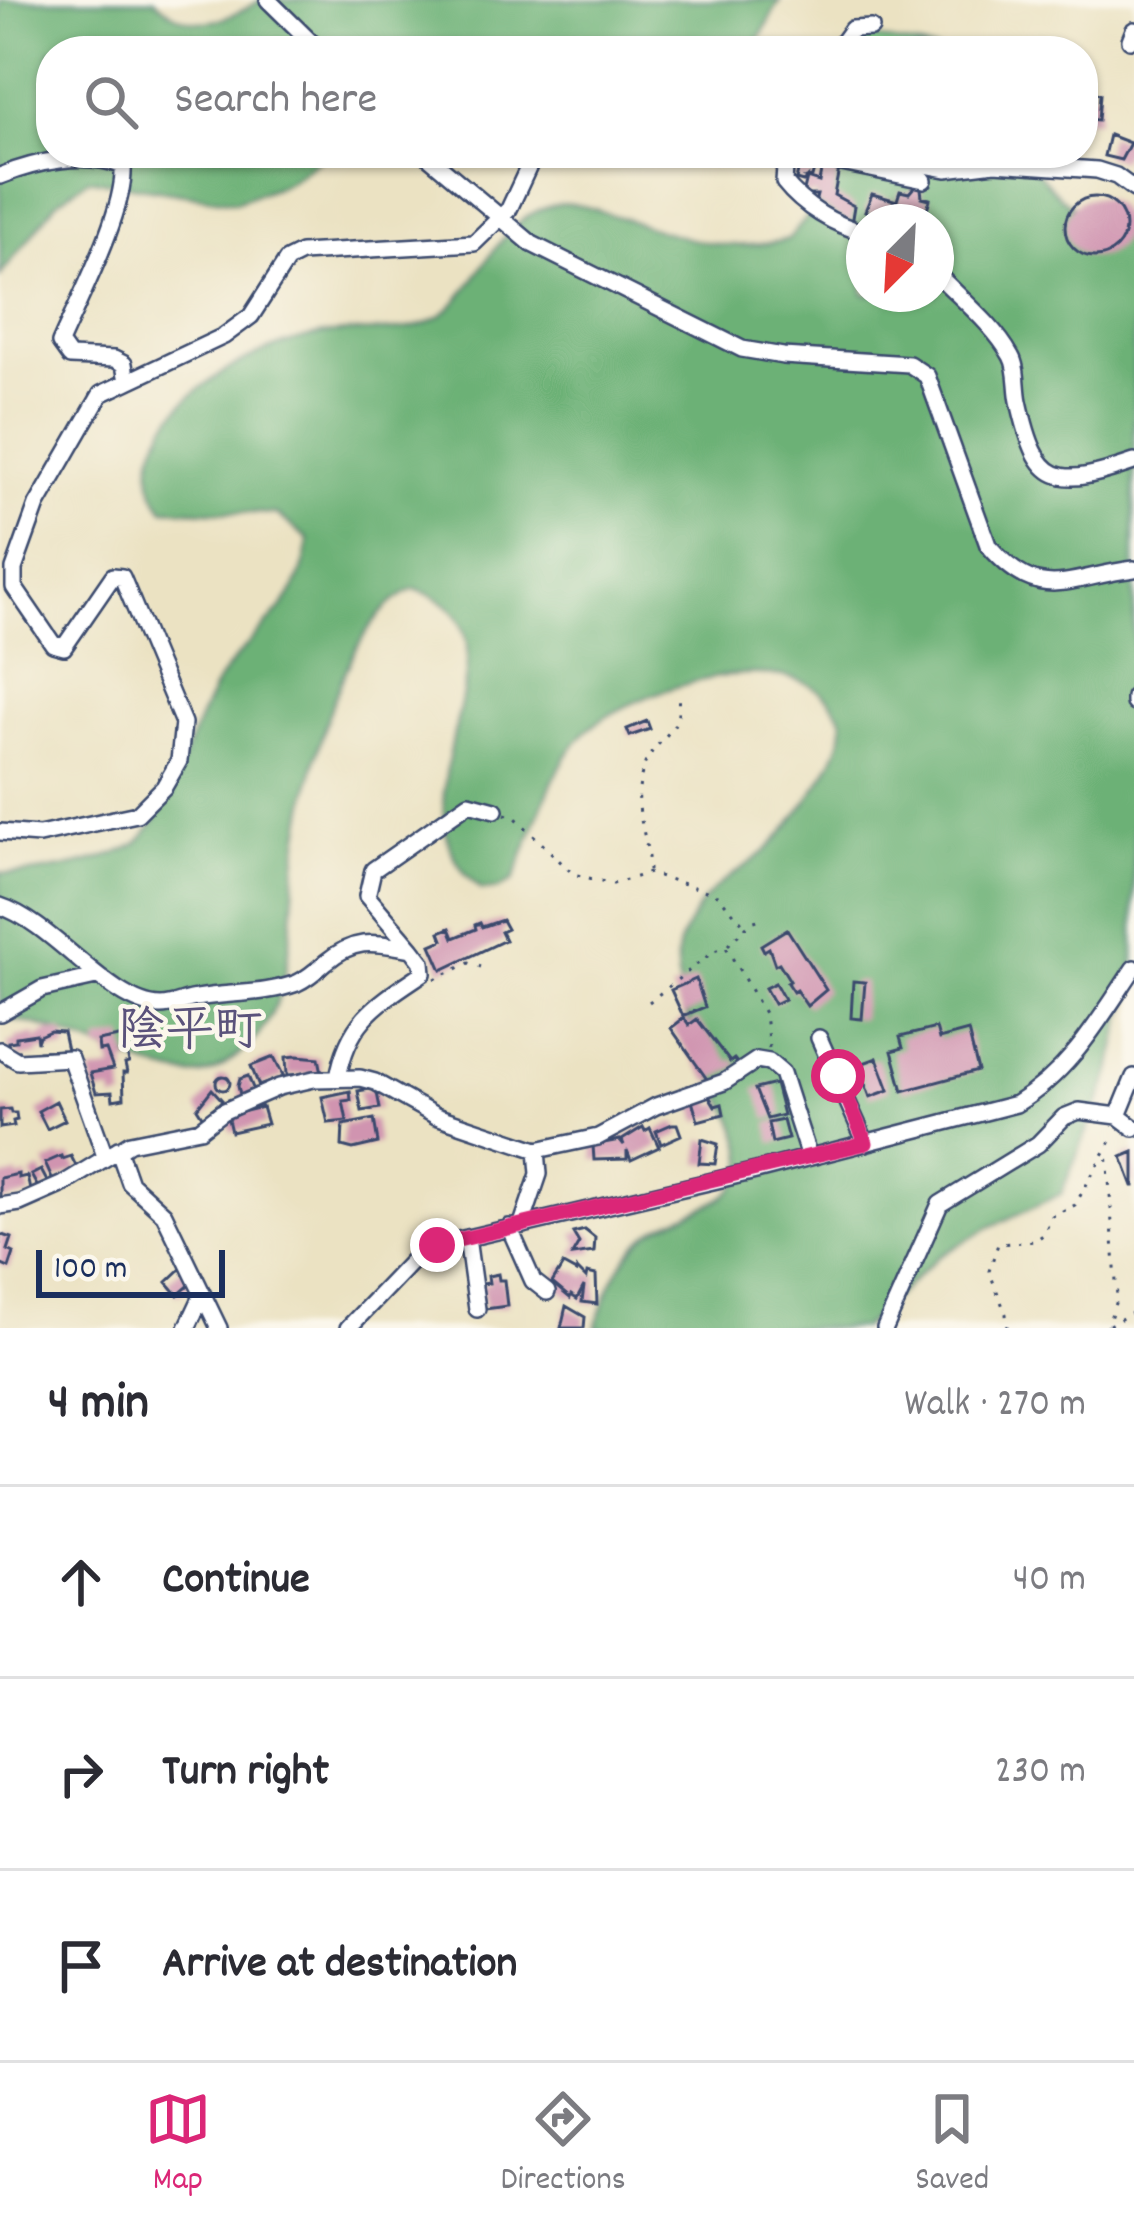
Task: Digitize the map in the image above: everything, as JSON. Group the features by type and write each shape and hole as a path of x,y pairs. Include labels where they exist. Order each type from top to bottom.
{"street":[{"path":"268,0 305,36"},
{"path":"844,36 852,29 871,28"},
{"path":"0,176 36,167"},
{"path":"123,168 124,181 112,218 60,343 70,357 114,359 124,364 127,382"},
{"path":"441,168 532,244 742,349 909,364 927,376 988,545 1004,564 1031,582 1052,584 1134,569"},
{"path":"0,832 39,835 137,814 164,787 179,761 183,723 122,577 113,576 64,647 52,644 14,587 14,569 37,505 101,394 224,336 251,316 287,260 301,253 474,243 509,209 528,168"},
{"path":"787,168 784,182 793,194 846,228"},
{"path":"875,168 924,180"},
{"path":"1068,168 1116,176 1134,189"},
{"path":"954,293 1013,358 1019,403 1049,473 1066,480 1084,479 1134,462"},
{"path":"338,1078 341,1057 363,1018 423,973 422,962 367,896 373,870 469,803 495,810"},
{"path":"0,906 34,922 96,977 138,1000 160,1006 274,991 304,980 357,943 412,950"},
{"path":"348,1328 412,1261 437,1245 1016,1104 1046,1087 1078,1052 1134,968"},
{"path":"0,1013 43,989 96,977"},
{"path":"818,1038 866,1143"},
{"path":"0,1050 18,1061 70,1058 111,1153 130,1183 164,1214 219,1328"},
{"path":"0,1206 20,1203 63,1184 111,1153 200,1130 222,1112 279,1087 338,1078 375,1082 436,1116 537,1150 598,1137 656,1106 724,1082 757,1060 769,1062 782,1072 808,1157"},
{"path":"885,1328 940,1204 1038,1144 1064,1117 1078,1112 1125,1122 1134,1077"},
{"path":"537,1150 539,1174 516,1225 533,1281 547,1292"},
{"path":"467,1238 477,1310"},
{"path":"187,1328 202,1296"}],"path":[{"path":"649,873 648,847 636,813 644,766 656,744 677,722 679,694"},
{"path":"495,810 517,818 573,874 614,884 649,873 718,895 746,927"},
{"path":"649,1002 761,919"},
{"path":"726,946 765,1015 769,1062"},
{"path":"423,973 434,980 469,963 481,967"},
{"path":"1007,1328 988,1271 998,1244 1035,1241 1044,1234 1052,1216 1082,1195 1125,1122"},
{"path":"1107,1148 1118,1297 1107,1327"},
{"path":"1107,1327 1134,1312"}],"green space":[{"path":"0,0 154,0 181,17 206,22 261,0 780,0 761,36 36,36 36,168 308,168 287,183 235,202 88,179 57,202 0,276"},
{"path":"829,168 1033,168 1077,209 1134,223 1134,985 1110,1076 1061,1194 938,1257 862,1328 596,1328 615,1277 638,1243 661,1226 720,1199 740,1177 744,1162 741,1139 686,1012 678,950 705,898 768,849 828,768 842,732 842,718 810,685 782,676 712,678 613,713 590,728 565,759 513,881 498,889 481,890 452,852 444,810 447,765 466,677 466,639 451,609 414,589 394,601 353,655 318,749 302,823 287,962 271,1015 256,1038 234,1058 202,1075 146,1065 0,1016 0,872 28,873 89,862 123,851 146,834 217,683 297,583 308,539 277,514 164,509 158,500 150,473 153,454 173,415 189,398 251,357 297,340 427,323 459,298 517,225 559,204 586,206 699,241 765,244 789,239 810,214"}],"building":[{"path":"1109,135 1130,143 1121,160 1104,156"},
{"path":"799,168 814,168 812,177 796,180"},
{"path":"822,168 839,169 834,195 850,204 846,204 846,221 815,203 817,195 803,195 807,178 819,182"},
{"path":"915,186 921,188 928,204 896,204 900,191 909,193"},
{"path":"872,194 894,200 893,204 868,204"},
{"path":"1095,197 1116,206 1125,227 1116,248 1095,257 1074,248 1065,227 1074,206"},
{"path":"647,721 650,729 630,736 627,729"},
{"path":"502,920 507,929 501,932 505,940 442,970 431,945 443,940 440,932 450,928 454,938 480,923 482,927"},
{"path":"787,929 826,990 807,1006 787,983 779,963 775,965 769,948 764,951 761,945"},
{"path":"696,979 705,1007 683,1016 671,990"},
{"path":"853,981 865,982 862,1019 851,1018"},
{"path":"775,983 784,999 774,1004 765,988"},
{"path":"684,1018 689,1025 697,1019 730,1062 734,1059 739,1065 709,1082 671,1028"},
{"path":"936,1028 939,1039 968,1031 978,1071 903,1091 892,1051 903,1048 900,1037"},
{"path":"50,1031 63,1032 67,1050 18,1058 18,1051 9,1052 8,1042 16,1037 36,1034 37,1042"},
{"path":"124,1036 129,1063 123,1073 124,1098 113,1100 112,1092 96,1093 90,1073 113,1069 106,1050 99,1051 98,1041"},
{"path":"274,1057 284,1077 259,1086 251,1066"},
{"path":"286,1057 319,1058 322,1073 287,1075"},
{"path":"877,1058 889,1090 870,1097 858,1065"},
{"path":"223,1076 230,1083 223,1090 216,1083"},
{"path":"248,1076 255,1093 241,1099 240,1079"},
{"path":"775,1084 783,1115 767,1119 755,1089"},
{"path":"376,1088 380,1108 362,1111 358,1091"},
{"path":"212,1089 222,1100 204,1119 197,1108"},
{"path":"350,1091 351,1100 343,1101 347,1121 328,1123 322,1097"},
{"path":"709,1096 715,1106 722,1104 724,1114 698,1121 692,1101"},
{"path":"56,1101 65,1120 47,1129 38,1111"},
{"path":"262,1107 267,1124 231,1132 227,1115"},
{"path":"0,1110 16,1113 14,1126 0,1128"},
{"path":"374,1119 378,1143 353,1149 342,1146 343,1125"},
{"path":"783,1120 788,1139 772,1143 768,1123"},
{"path":"677,1124 681,1135 661,1144 656,1131"},
{"path":"643,1127 645,1131 650,1128 659,1147 631,1160 627,1150 627,1159 594,1160 593,1145 620,1140 624,1145 622,1140"},
{"path":"702,1139 718,1144 715,1164 699,1163"},
{"path":"1134,1152 1134,1186 1133,1186 1122,1157"},
{"path":"71,1156 78,1170 53,1181 45,1163"},
{"path":"41,1170 49,1185 40,1191 31,1175"},
{"path":"18,1174 18,1178 27,1176 31,1195 0,1202 0,1178"},
{"path":"585,1230 595,1238 594,1252 572,1255 579,1243 573,1233"},
{"path":"0,1234 12,1238 9,1268 0,1264"},
{"path":"563,1265 586,1278 587,1273 596,1275 597,1304 582,1302 584,1286 577,1299 552,1283"},
{"path":"184,1266 189,1272 184,1275 192,1283 178,1295 167,1282"},
{"path":"498,1274 504,1280 507,1306 485,1309 482,1284 489,1283 488,1276"},
{"path":"566,1306 585,1317 584,1328 561,1328"}],"district":[{"name":"陰平町","path":"190,1034"}],"route":[{"path":"437,1245 866,1143 838,1076"}]}
